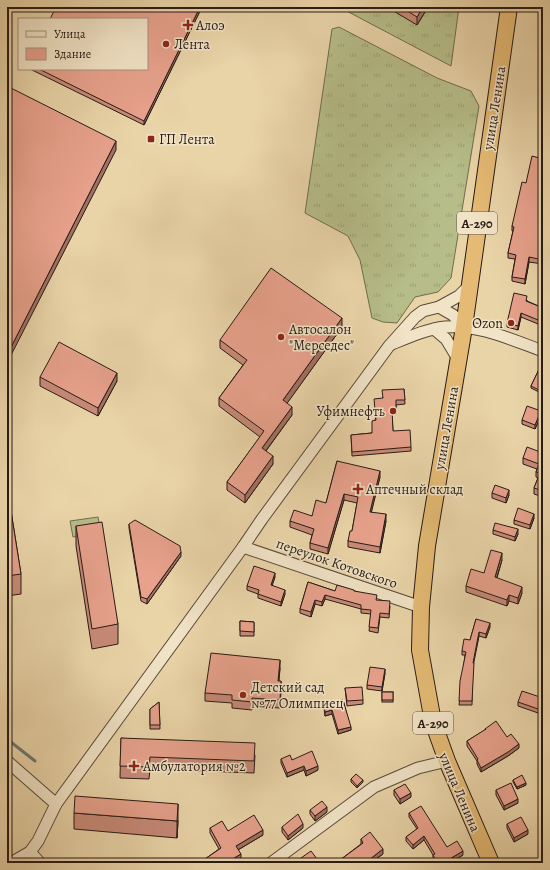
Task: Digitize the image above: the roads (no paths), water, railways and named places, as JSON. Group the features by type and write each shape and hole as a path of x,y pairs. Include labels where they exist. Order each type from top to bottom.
{"highway":[{"name":"улица Ленина","path":"490,863 447,761 433,722 420,650 421,607 427,546 464,327 468,287 509,7"}],"street":[{"path":"11,863 30,852 38,841 56,804 389,346 415,317 423,311 439,307 459,296 468,287"},
{"path":"439,307 453,315 464,327"},
{"path":"389,346 410,336 434,329 444,327 464,327 492,332 543,351"},
{"path":"434,329 446,339 458,360"},
{"name":"переулок Котовского","path":"243,547 421,607"},
{"path":"7,761 56,804"},
{"path":"271,863 374,787 418,768 447,761"},
{"path":"30,852 40,863"}],"waterway":[{"path":"7,739 35,761"}],"place":[{"name":"Алоэ","path":"188,25"},
{"name":"Лента","path":"166,44"},
{"name":"ГП Лента","path":"151,139"},
{"name":"Ozon","path":"511,323"},
{"name":"Автосалон \"Мерседес\"","path":"281,337"},
{"name":"Уфимнефть","path":"393,411"},
{"name":"Аптечный склад","path":"358,489"},
{"name":"Детский сад №77 Олимпиец","path":"243,695"},
{"name":"Амбулатория №2","path":"134,766"}]}
